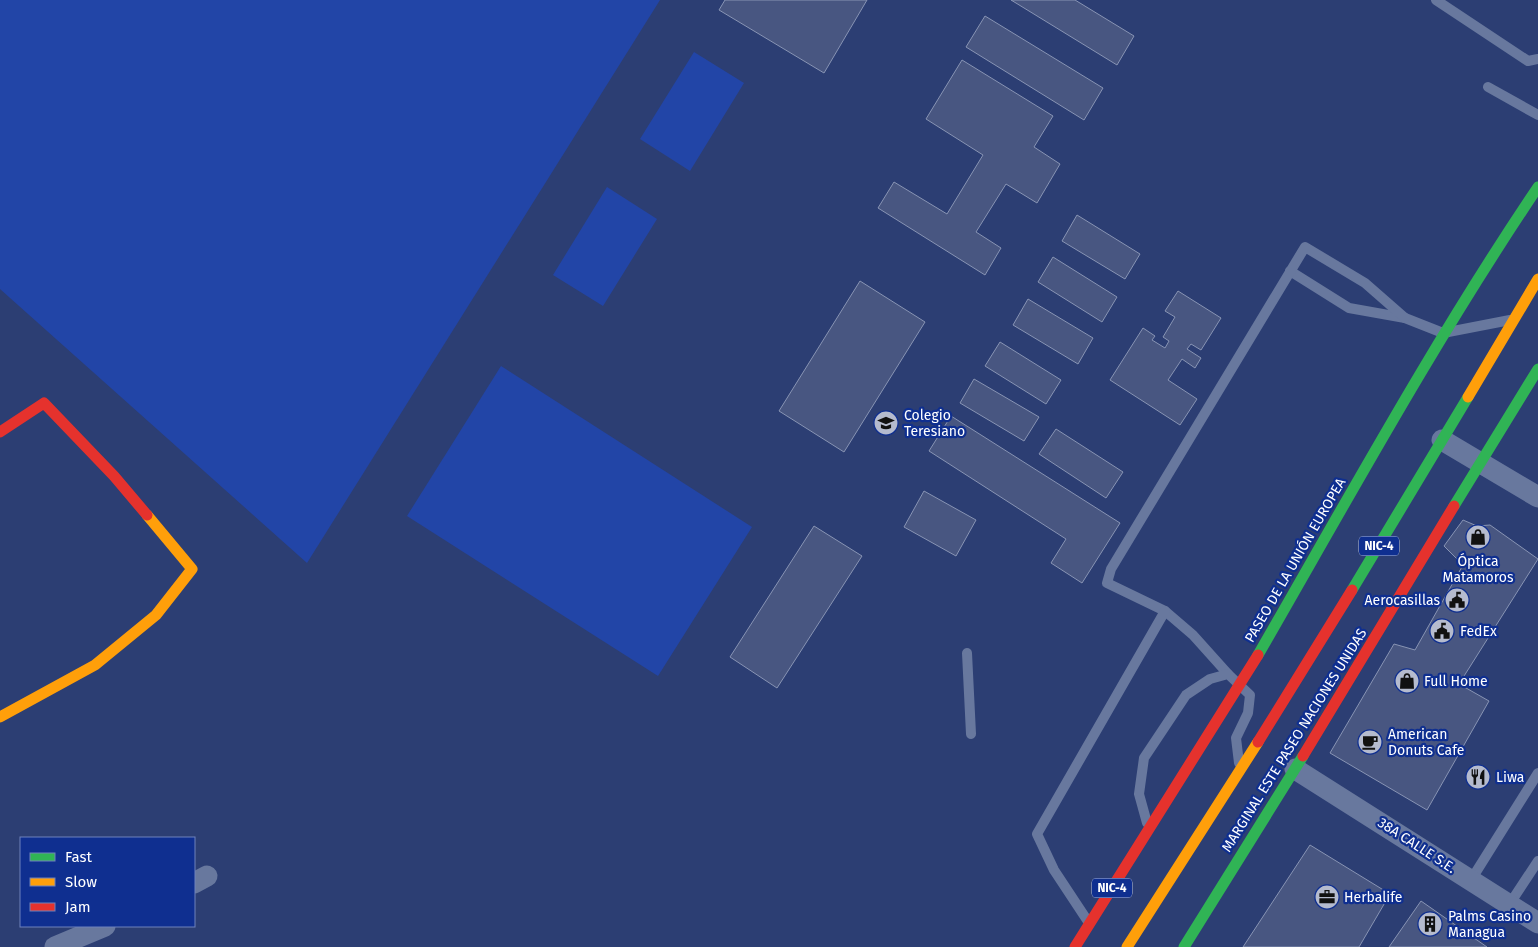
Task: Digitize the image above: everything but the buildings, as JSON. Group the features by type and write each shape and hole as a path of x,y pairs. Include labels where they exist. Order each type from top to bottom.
{"main road":[{"name":"PASEO DE LA UNIÓN EUROPEA","path":"1075,947 1241,684 1443,333 1501,240 1538,187"},
{"name":"NIC-4","path":"1127,947 1240,771 1442,440 1538,278"},
{"name":"MARGINAL ESTE PASEO NACIONES UNIDAS","path":"1184,947 1295,769 1538,369"},
{"path":"0,432 44,402 114,476 192,569 156,615 95,665 0,717"}],"street":[{"path":"1442,440 1483,462 1538,497"},
{"name":"38A CALLE S.E.","path":"1295,769 1538,923"},
{"path":"55,947 103,927"}],"lane":[{"path":"1436,0 1528,61 1538,59"},
{"path":"1488,87 1538,115"},
{"path":"1240,771 1236,738 1248,714 1250,695 1193,635 1165,611 1107,583 1111,569 1204,418 1305,247 1365,282 1405,318"},
{"path":"1290,271 1349,308 1405,318 1443,333 1513,319"},
{"path":"1089,923 1054,870 1037,834 1165,611"},
{"path":"967,653 972,734"},
{"path":"1149,830 1139,794 1144,758 1186,695 1210,679 1228,674"},
{"path":"1471,880 1538,773"},
{"path":"1510,905 1538,861"}],"shaded area":[{"path":"0,0 660,0 307,563 0,289"},
{"path":"694,52 744,83 690,171 640,139"},
{"path":"607,187 657,219 603,306 553,275"},
{"path":"501,366 752,527 658,676 407,516"}],"traffic: fast":[{"path":"1258,655 1429,360 1500,244 1538,187"},
{"path":"1454,506 1538,369"},
{"path":"1352,590 1468,397"},
{"path":"1184,947 1303,756"}],"traffic: slow":[{"path":"1468,397 1538,279"},
{"path":"0,717 95,665 156,615 192,569 147,515"},
{"path":"1127,947 1258,742"}],"traffic: jam":[{"path":"0,432 44,403 114,476 147,515"},
{"path":"1303,756 1454,506"},
{"path":"1258,742 1352,590"},
{"path":"1075,947 1258,655"}],"place":[{"name":"Colegio Teresiano","path":"886,423"},
{"name":"Óptica Matamoros","path":"1478,537"},
{"name":"Aerocasillas","path":"1457,600"},
{"name":"FedEx","path":"1442,631"},
{"name":"Full Home","path":"1407,681"},
{"name":"American Donuts Cafe","path":"1370,742"},
{"name":"Liwa","path":"1478,777"},
{"name":"Herbalife","path":"1327,897"},
{"name":"Palms Casino Managua","path":"1430,924"}]}
